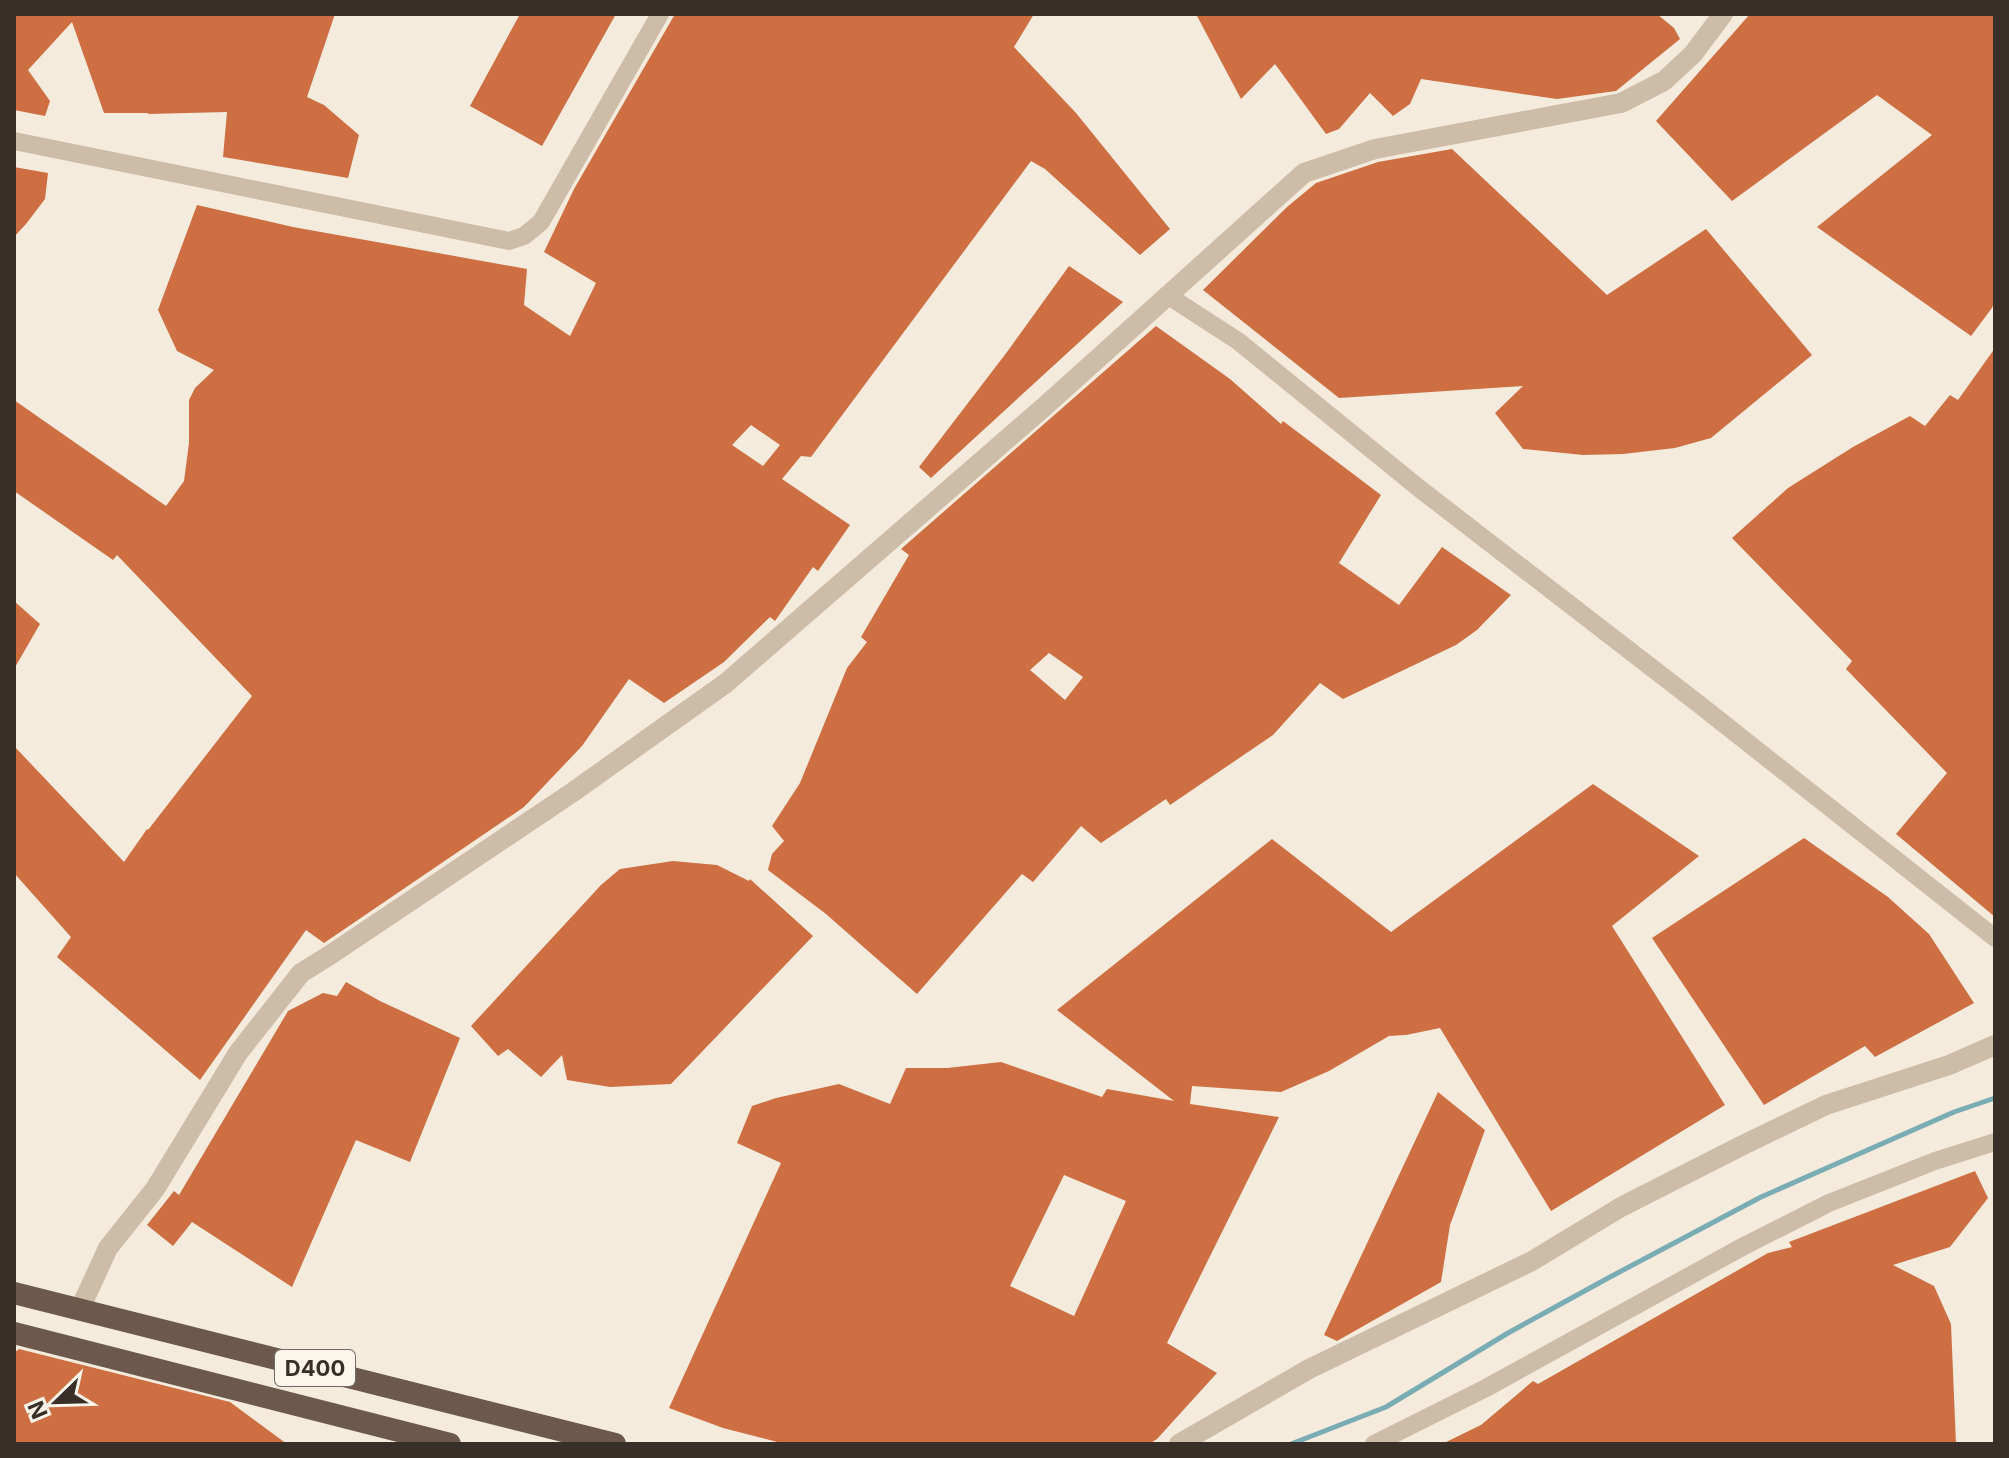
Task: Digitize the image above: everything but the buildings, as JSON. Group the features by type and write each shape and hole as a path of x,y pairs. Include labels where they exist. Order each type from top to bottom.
{"highway":[{"name":"D400","path":"14,1293 615,1444"},
{"name":"D400","path":"14,1333 450,1444"}],"street":[{"path":"14,141 509,241 524,236 541,222 660,14"},
{"path":"80,1309 108,1248 155,1189 238,1053 301,973 573,792 726,683 1044,407 1304,173 1375,149 1621,103 1664,81 1693,54 1723,14"},
{"path":"1167,295 1238,341 1420,489 1995,938"},
{"path":"1179,1444 1309,1369 1532,1261 1621,1207 1741,1146 1826,1105 1949,1065 1995,1045"},
{"path":"1374,1444 1486,1388 1744,1246 1829,1203 1935,1161 1995,1142"}],"waterway":[{"path":"1291,1444 1386,1407 1508,1333 1761,1197 1954,1112 1995,1098"}]}
